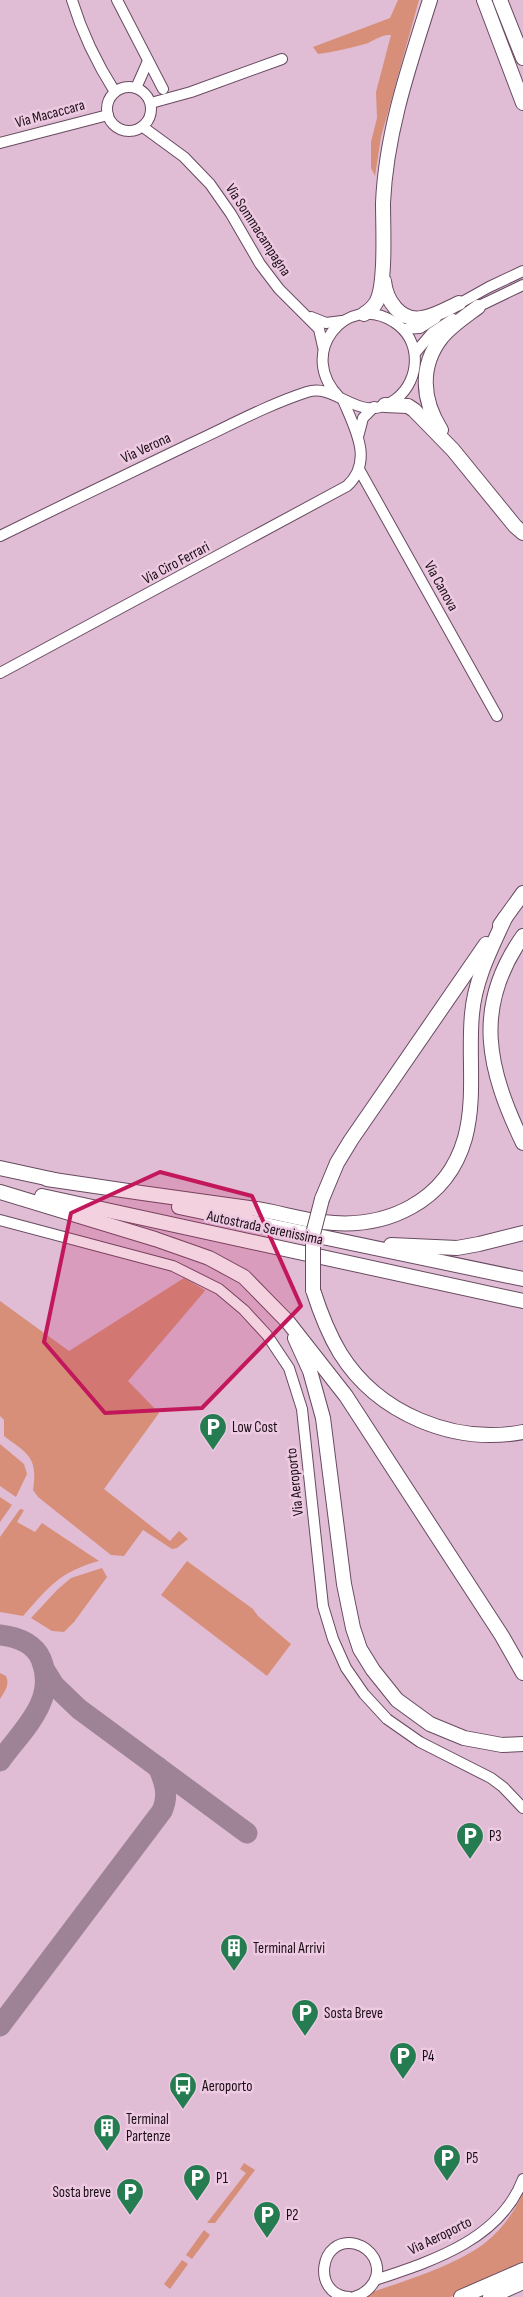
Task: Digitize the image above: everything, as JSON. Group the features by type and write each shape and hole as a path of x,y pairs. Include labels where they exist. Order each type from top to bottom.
{"highway":[{"path":"364,314 376,303 382,264 383,200 388,152 396,110 430,0"},
{"path":"484,0 523,103"},
{"path":"500,0 523,58"},
{"path":"382,264 386,292 395,308 404,314 422,318 459,303"},
{"path":"453,450 434,419 427,403 425,383 432,353 442,337 478,306"},
{"path":"379,406 408,406 414,410 453,450 523,533"},
{"path":"523,893 350,1140 337,1163 322,1199 312,1234 313,1290 324,1322 341,1354 360,1380 381,1399 412,1416 453,1432 479,1436 523,1432"},
{"path":"47,1179 250,1208 328,1222 380,1219 405,1212 426,1197 439,1184 460,1151 468,1122 472,1014 476,989 482,969 505,918"},
{"path":"523,936 502,975 493,1004 490,1027 491,1050 497,1082 523,1143"},
{"name":"Autostrada Serenissima","path":"0,1168 332,1240 523,1279"},
{"name":"Autostrada Serenissima","path":"0,1187 523,1301"},
{"path":"0,1192 146,1236 208,1258 244,1278 288,1322 346,1396 502,1636 523,1673"},
{"path":"332,1240 415,1247 457,1248 523,1233"},
{"path":"288,1322 310,1371 324,1418 344,1584 360,1648 372,1670 397,1700 430,1724 464,1738 502,1745 523,1744"},
{"path":"461,2297 523,2270"},
{"path":"490,2297 523,2282"}],"street":[{"path":"72,0 82,32 115,92"},
{"path":"117,0 163,89"},
{"path":"151,103 168,99 282,59"},
{"path":"136,88 148,61"},
{"path":"123,88 136,88 147,95 151,103 151,116 143,127 136,131 118,129 108,115 107,107 115,92 123,88"},
{"name":"Via Macaccara","path":"0,143 108,115"},
{"name":"Via Sommacampagna","path":"143,127 184,157 210,184 231,214 260,264 279,289 319,329 323,349 322,370 316,383 308,392"},
{"path":"403,329 420,328 459,303 523,272"},
{"path":"415,353 422,342 432,333 478,306 523,285"},
{"name":"Via Sommacampagna","path":"304,313 326,324 364,314 385,317 403,329"},
{"name":"Via Sommacampagna","path":"323,349 330,334 345,320"},
{"path":"358,438 363,418 379,406 399,396 409,384 414,374 415,353 411,340 403,329"},
{"path":"322,370 329,386 341,399 358,438 361,460 360,471"},
{"path":"308,392 322,390 358,406 379,406"},
{"name":"Via Verona","path":"0,536 256,412 308,392"},
{"name":"Via Ciro Ferrari","path":"0,673 328,498 347,486 356,478 360,471"},
{"name":"Via Canova","path":"360,471 497,716"},
{"name":"Via Aeroporto","path":"0,1220 173,1266 220,1289 244,1310 267,1335 289,1368 302,1409 323,1606 333,1640 346,1668 364,1694 386,1719 420,1742 491,1778 503,1786 523,1808"},
{"name":"Via Aeroporto","path":"354,2297 369,2290 375,2280 464,2245 482,2234 512,2201 523,2179"},
{"path":"349,2297 335,2293 328,2287 324,2279 324,2261 336,2247 354,2244 369,2251 377,2266 375,2280"},
{"path":"325,2297 335,2293"}],"highlighted area":[{"path":"160,1172 252,1196 301,1306 202,1408 105,1413 44,1342 71,1213"}],"shaded area":[{"path":"398,0 419,0 381,137 375,176 371,168 371,142 377,118 376,92 391,35 342,50 318,54 313,47 390,18"},
{"path":"184,1278 205,1290 204,1292 128,1381 159,1413 104,1489 170,1541 179,1531 188,1539 177,1548 172,1549 143,1530 124,1556 111,1555 38,1497 33,1490 34,1470 29,1457 4,1436 4,1420 0,1416 0,1301 69,1351"},
{"path":"0,1444 24,1464 27,1474 16,1497 0,1486"},
{"path":"0,1497 12,1505 0,1522"},
{"path":"20,1509 24,1510 17,1522 35,1532 42,1523 99,1561 85,1565 64,1576 48,1589 23,1616 0,1612 0,1537"},
{"path":"187,1561 253,1609 258,1616 291,1644 267,1676 161,1595"},
{"path":"102,1568 107,1577 74,1622 64,1632 52,1631 31,1618 71,1578"},
{"path":"0,1673 6,1676 7,1682 0,1699"},
{"path":"244,2163 255,2170 215,2223 207,2223 246,2173 240,2169"},
{"path":"523,2193 523,2264 450,2297 358,2297 425,2274 473,2251 503,2226"},
{"path":"204,2230 210,2235 192,2259 186,2255"},
{"path":"182,2260 188,2264 170,2289 164,2284"}],"taxiway":[{"path":"0,1635 19,1639 34,1649 41,1659 45,1674 45,1688 42,1701 36,1713 0,1761"},
{"path":"46,1672 54,1685 79,1709 247,1833"},
{"path":"0,2026 162,1811 166,1794 163,1778 158,1767"}],"place":[{"name":"Low Cost","path":"213,1451"},
{"name":"P3","path":"470,1860"},
{"name":"Terminal Arrivi","path":"234,1972"},
{"name":"Sosta Breve","path":"305,2037"},
{"name":"P4","path":"403,2080"},
{"name":"Aeroporto","path":"183,2110"},
{"name":"Terminal Partenze","path":"107,2152"},
{"name":"P5","path":"447,2182"},
{"name":"P1","path":"197,2202"},
{"name":"Sosta breve","path":"130,2216"},
{"name":"P2","path":"267,2239"}]}
